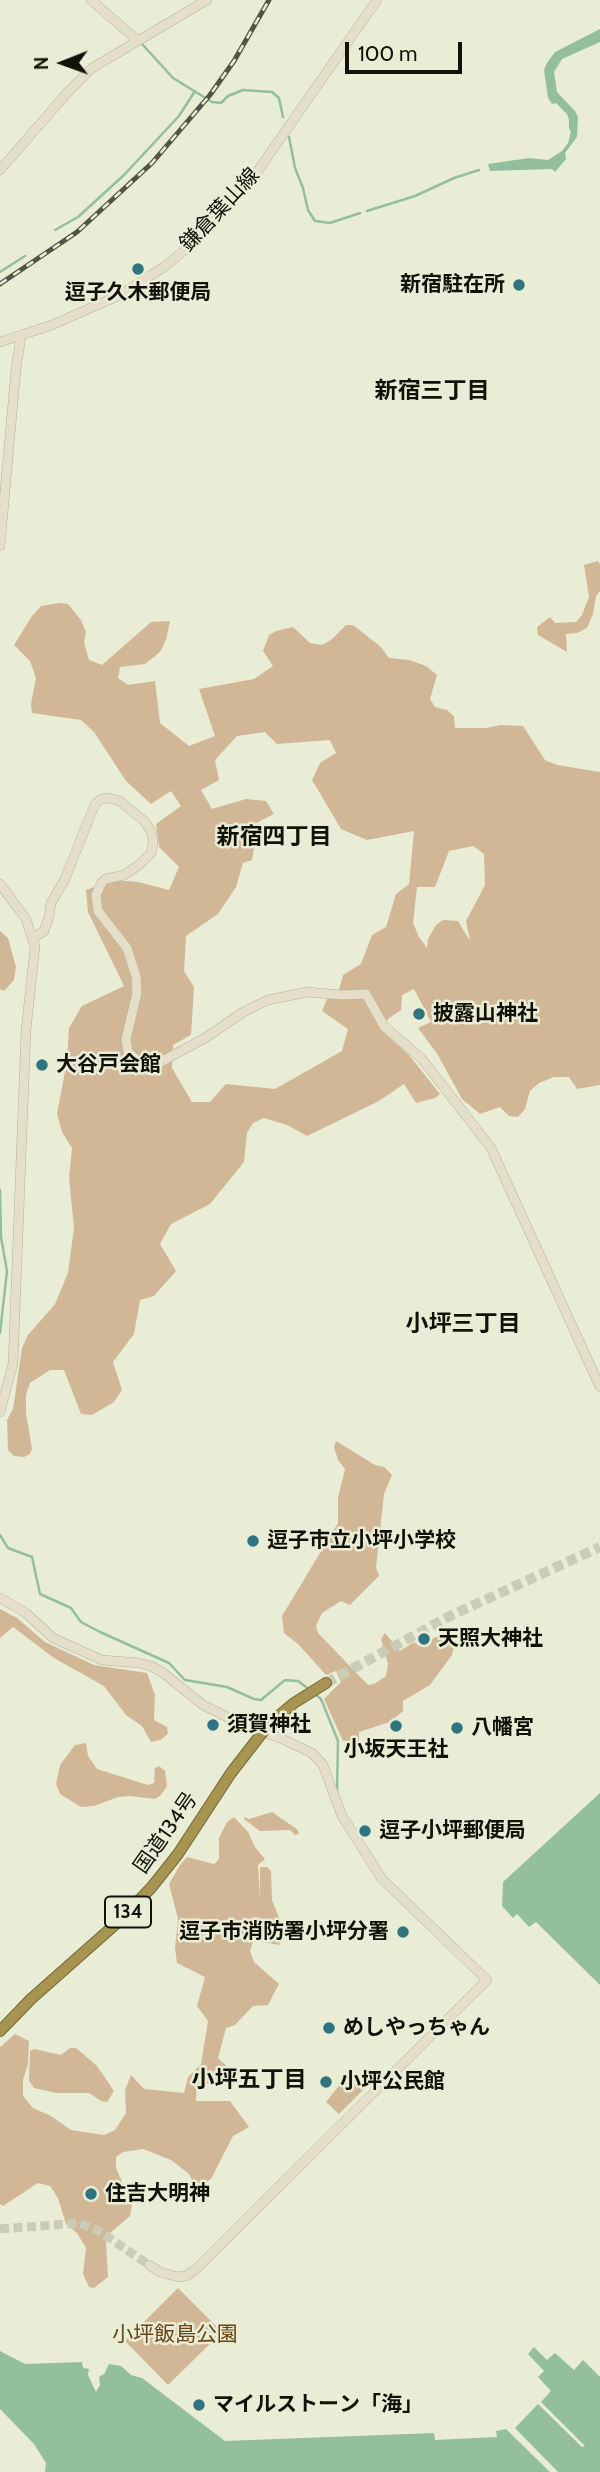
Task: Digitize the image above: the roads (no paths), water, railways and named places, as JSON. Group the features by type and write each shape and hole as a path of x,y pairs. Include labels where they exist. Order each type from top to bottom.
{"highway":[{"name":"国道134号","path":"0,2031 151,1888 178,1854 231,1773 269,1724 294,1703 326,1683"}],"street":[{"path":"91,0 137,40"},
{"path":"0,170 86,72 207,0"},
{"name":"鎌倉葉山線","path":"0,342 63,321 118,296 164,267 203,235 257,172 377,0"},
{"path":"0,546 21,336"},
{"path":"33,938 44,931 51,903 70,867 95,804 108,798 120,801 145,822 152,833 153,844 151,853 139,865 124,875 106,879 96,895 99,911 127,948 135,976 137,993 126,1039 128,1052 144,1063 158,1064 268,1000 307,992 366,994 384,1026 422,1059 491,1148 600,1387"},
{"path":"0,884 26,919 35,947 26,1030 13,1364 0,1412"},
{"path":"0,1598 15,1605 48,1634 73,1647 102,1660 151,1666 203,1705 312,1753 323,1765 342,1816 382,1879 486,1980 195,2270 186,2276 178,2277 160,2272 149,2265"}],"waterway":[{"path":"142,44 173,78 212,102 221,103 228,96 243,90 272,92 279,98 283,117"},
{"path":"55,230 78,217 124,175 179,116 195,91"},
{"path":"289,137 295,168 308,210 315,221 330,223 360,213"},
{"path":"367,211 415,196 479,170"},
{"path":"0,272 25,256"},
{"path":"0,1190 1,1237 7,1271 0,1333"},
{"path":"0,1535 8,1548 32,1557 40,1594 71,1608 81,1622 169,1663 185,1680 227,1687 261,1700 285,1680 298,1681 310,1690"},
{"path":"315,1694 321,1699 338,1741 337,1792"}],"tunnel":[{"path":"326,1683 450,1616 600,1547"},
{"path":"0,2229 79,2223 99,2231 149,2265"}],"railway":[{"path":"0,284 77,232 152,163 210,95 234,61 269,0"}],"place":[{"name":"逗子久木郵便局","path":"138,269"},
{"name":"新宿駐在所","path":"519,285"},
{"name":"披露山神社","path":"419,1014"},
{"name":"大谷戸会館","path":"42,1065"},
{"name":"逗子市立小坪小学校","path":"253,1541"},
{"name":"天照大神社","path":"424,1639"},
{"name":"須賀神社","path":"213,1725"},
{"name":"小坂天王社","path":"396,1726"},
{"name":"八幡宮","path":"457,1728"},
{"name":"逗子小坪郵便局","path":"365,1831"},
{"name":"逗子市消防署小坪分署","path":"403,1932"},
{"name":"めしやっちゃん","path":"329,2028"},
{"name":"小坪公民館","path":"326,2082"},
{"name":"住吉大明神","path":"91,2194"},
{"name":"マイルストーン「海」","path":"199,2405"}],"district":[{"name":"新宿三丁目","path":"432,391"},
{"name":"新宿四丁目","path":"274,837"},
{"name":"小坪三丁目","path":"463,1324"},
{"name":"小坪五丁目","path":"249,2080"}],"park label":[{"name":"小坪飯島公園","path":"175,2335"}]}
